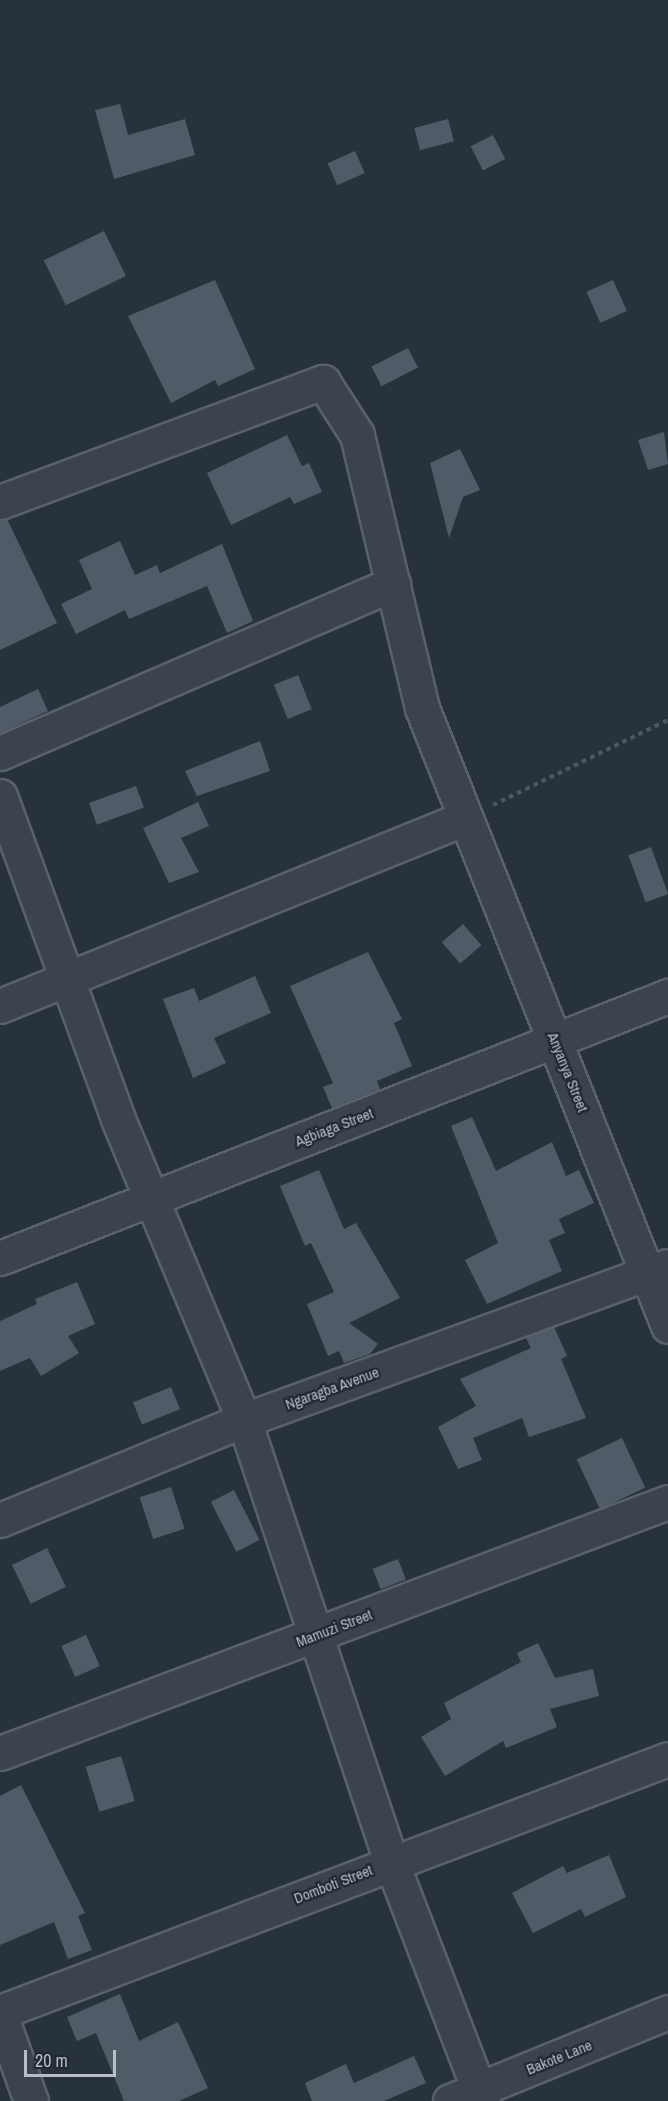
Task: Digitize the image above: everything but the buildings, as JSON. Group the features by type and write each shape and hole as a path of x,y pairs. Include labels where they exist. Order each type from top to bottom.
{"street":[{"name":"Anyanya Street","path":"0,502 323,382 357,435 422,708 555,1041 657,1270 668,1326"},
{"path":"0,753 393,584"},
{"path":"0,796 66,977 151,1198 244,1420 470,2098"},
{"path":"0,1006 66,977 465,818"},
{"name":"Agbiaga Street","path":"0,1258 668,996"},
{"name":"Ngaragba Avenue","path":"0,1520 244,1420 657,1270"},
{"name":"Mamuzi Street","path":"0,1753 668,1502"},
{"name":"Domboti Street","path":"0,2013 391,1861 668,1760"},
{"name":"Bakote Lane","path":"470,2098 668,2012"},
{"path":"0,2013 31,2101"}],"path":[{"path":"465,818 668,720"}]}
